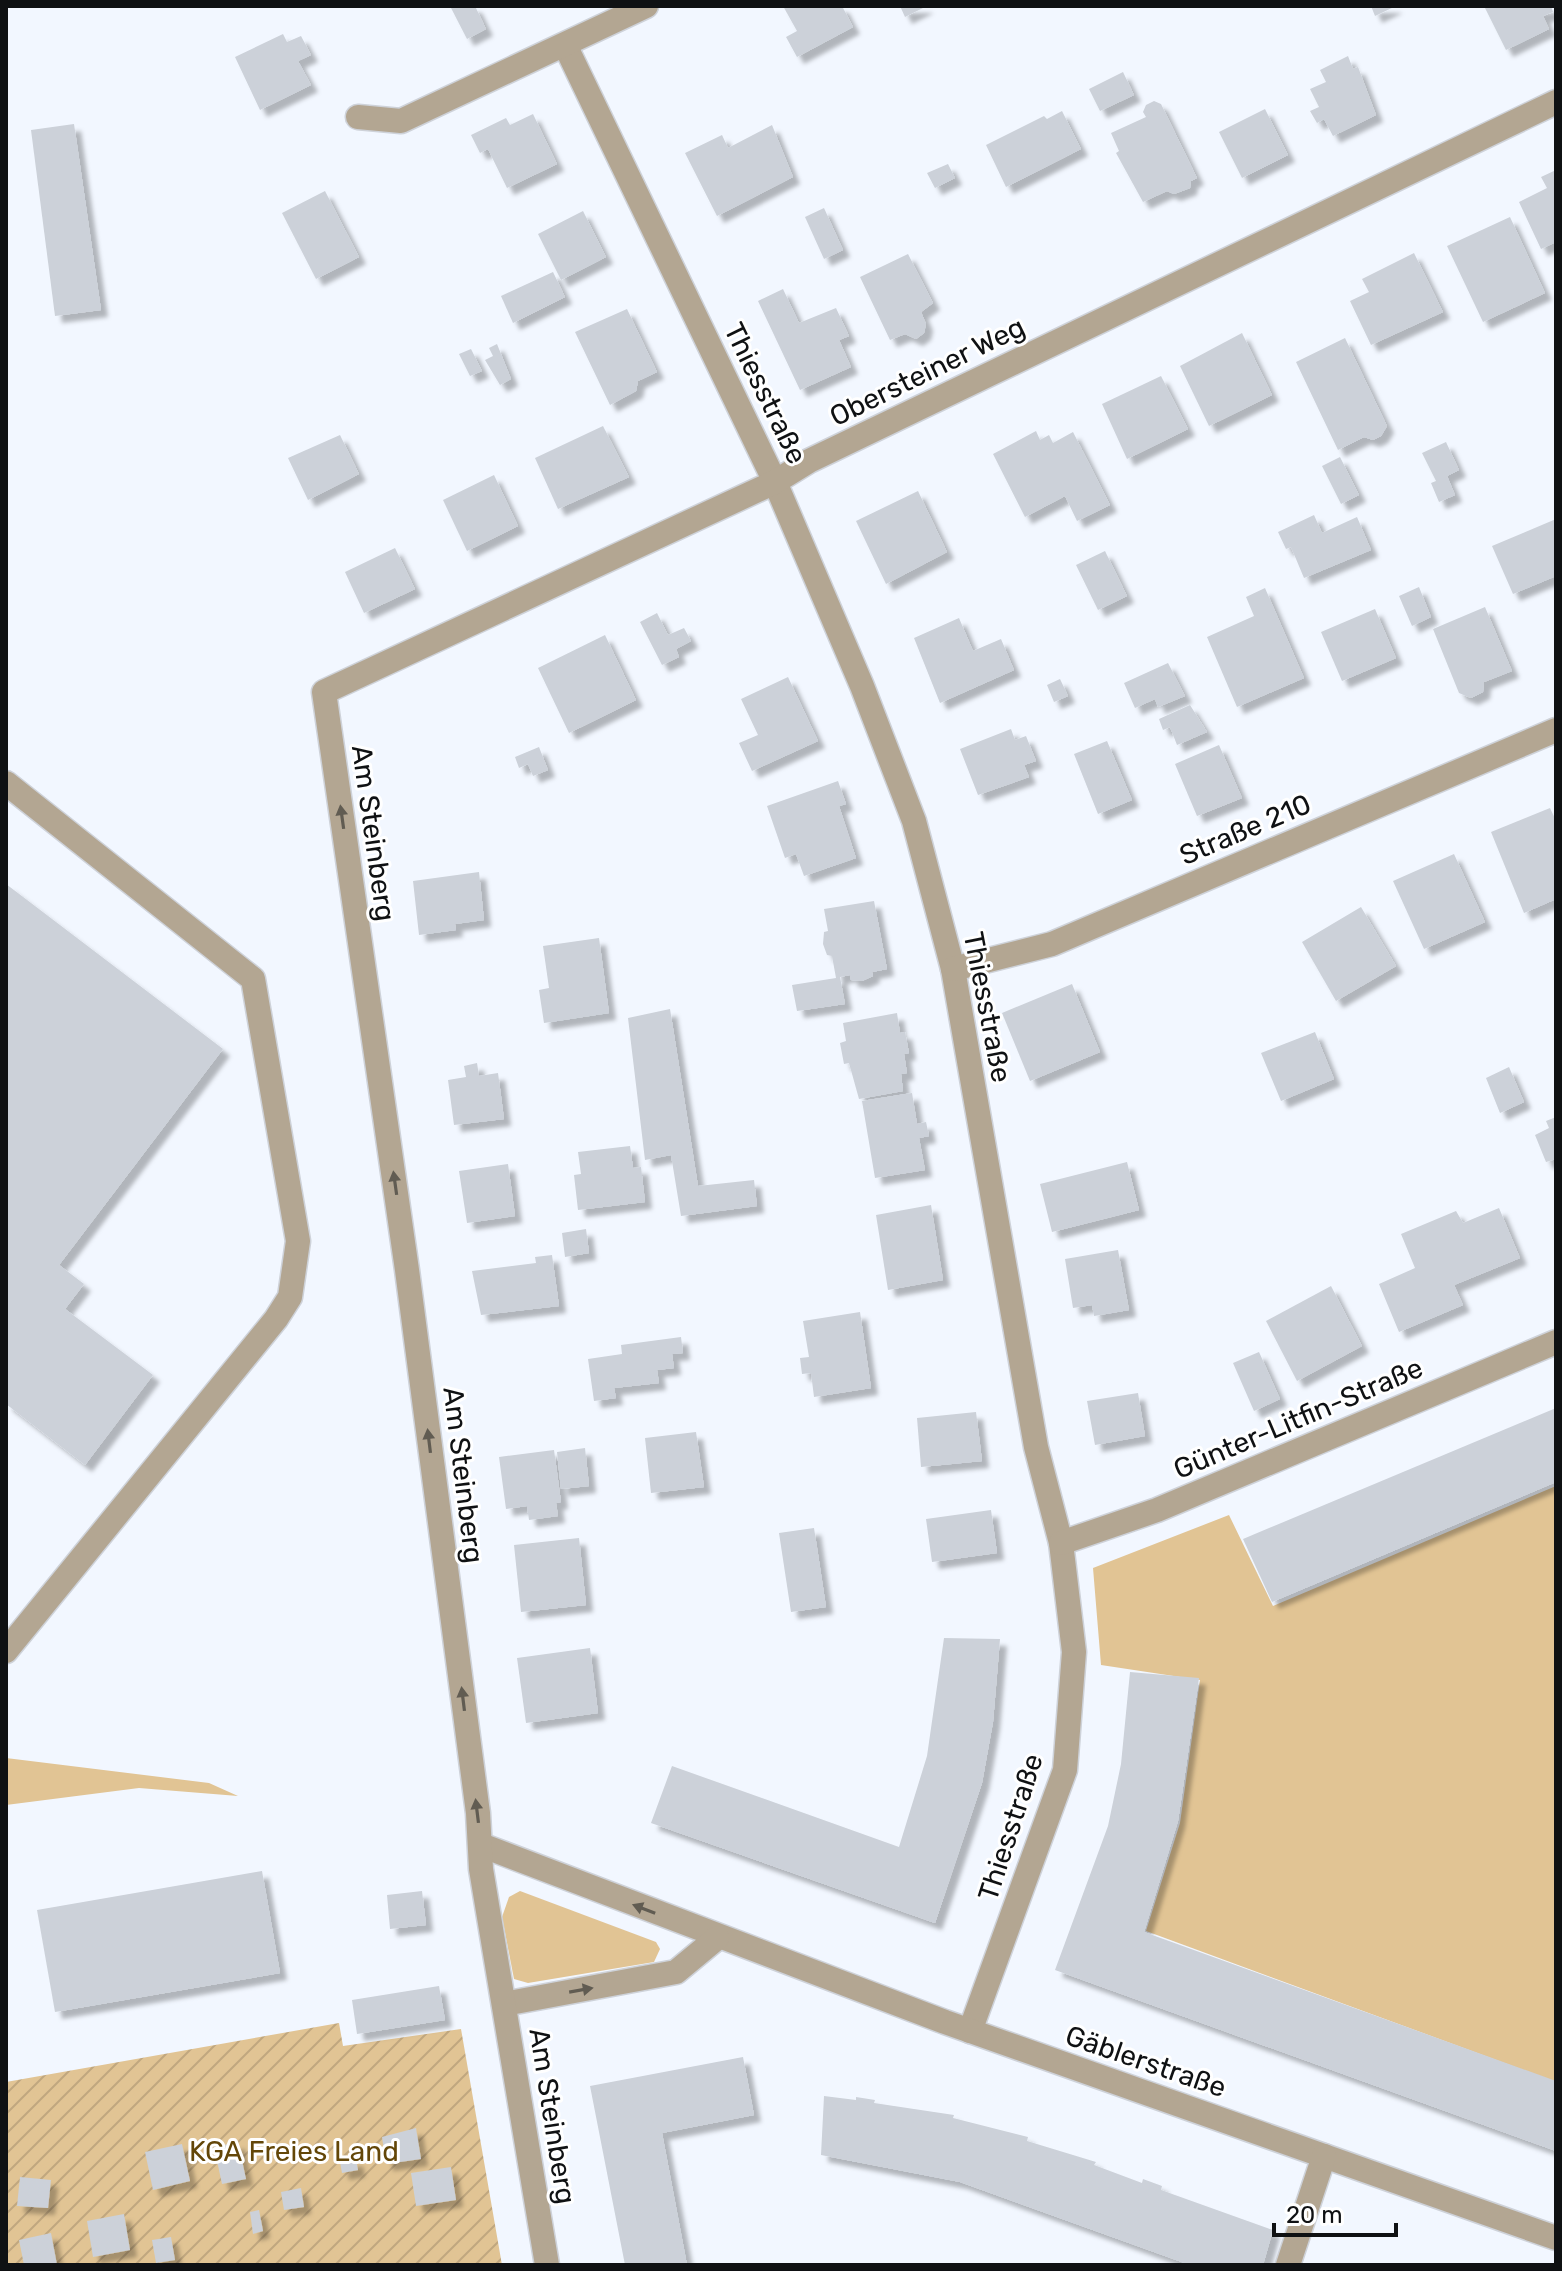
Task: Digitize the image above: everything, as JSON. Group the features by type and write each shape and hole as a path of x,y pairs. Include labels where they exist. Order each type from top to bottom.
{"street":[{"path":"358,117 401,121 530,59 566,47 646,6"},
{"name":"Thiesstraße","path":"566,47 775,482 862,686 914,821 953,969 1036,1447 1061,1543 1074,1652 1065,1770 970,2031"},
{"name":"Obersteiner Weg","path":"324,692 775,482 809,461 1556,102"},
{"name":"Am Steinberg","path":"324,692 409,1285 481,1845 481,1869 547,2265"},
{"name":"Straße 210","path":"953,969 1052,944 1556,730"},
{"path":"6,783 253,979 298,1241 290,1297 276,1319 6,1651"},
{"name":"Günter-Litfin-Straße","path":"1061,1543 1157,1510 1556,1342"},
{"name":"Gäblerstraße","path":"481,1845 717,1938 970,2031 1556,2238"},
{"path":"504,2004 676,1972 717,1938"},
{"path":"1288,2265 1324,2156"}],"green space":[{"path":"1556,1486 1556,2082 1146,1931 1180,1823 1200,1680 1101,1665 1093,1568 1229,1515 1273,1606"},
{"path":"6,1758 209,1783 238,1796 139,1788 6,1805"},
{"path":"520,1891 656,1942 660,1949 654,1962 528,1983 514,1979 502,1917 509,1897"},
{"name":"KGA Freies Land","path":"339,2023 343,2046 461,2029 502,2265 6,2265 6,2082"}],"building":[{"path":"450,6 475,6 486,29 467,39"},
{"path":"783,6 842,6 853,27 797,57 786,37 797,31"},
{"path":"900,6 927,6 905,17"},
{"path":"1371,6 1396,6 1375,16"},
{"path":"1484,6 1551,6 1553,12 1543,16 1549,29 1506,50"},
{"path":"283,34 287,42 301,36 311,55 298,61 311,85 260,110 235,57"},
{"path":"1348,56 1353,69 1358,67 1376,115 1333,136 1324,119 1317,123 1310,111 1319,107 1310,89 1326,82 1320,70"},
{"path":"1123,72 1134,95 1100,111 1089,89"},
{"path":"1154,101 1161,104 1197,178 1191,181 1190,188 1174,194 1167,191 1143,202 1116,153 1119,151 1111,133 1146,117 1143,112 1146,105"},
{"path":"1265,109 1288,155 1242,178 1219,132"},
{"path":"1062,111 1081,149 1006,187 986,145 1044,116 1047,119"},
{"path":"533,114 557,164 507,188 488,149 480,153 471,135 506,118 510,125"},
{"path":"74,124 101,310 55,316 31,130"},
{"path":"772,125 793,177 717,216 685,153 722,135 728,148"},
{"path":"948,164 955,178 935,188 927,173"},
{"path":"1556,170 1556,242 1541,249 1519,202 1547,188 1541,177"},
{"path":"325,191 359,257 316,279 282,213"},
{"path":"824,208 843,250 824,259 805,217"},
{"path":"583,211 606,257 561,280 538,234"},
{"path":"1510,217 1545,293 1483,322 1447,246"},
{"path":"1414,253 1443,312 1371,345 1350,301 1369,292 1362,279"},
{"path":"908,254 933,303 921,312 926,324 924,333 916,339 905,334 890,340 860,277"},
{"path":"553,272 565,297 513,323 501,296"},
{"path":"783,289 799,323 836,308 849,336 839,340 851,367 800,390 758,301"},
{"path":"627,309 657,372 638,381 636,391 610,405 575,332"},
{"path":"1242,333 1272,395 1209,426 1180,366"},
{"path":"1345,338 1387,426 1381,436 1373,440 1364,437 1338,450 1296,362"},
{"path":"497,344 511,379 500,385 485,360 493,356 489,348"},
{"path":"471,349 482,371 470,376 459,354"},
{"path":"1161,376 1188,429 1127,459 1102,404"},
{"path":"603,426 629,477 558,509 535,458"},
{"path":"1036,431 1040,440 1049,435 1053,443 1073,432 1110,505 1077,521 1065,496 1025,517 993,454"},
{"path":"340,435 359,474 308,500 288,458"},
{"path":"1446,442 1459,470 1447,476 1455,495 1439,502 1431,483 1436,481 1422,453"},
{"path":"1340,457 1359,495 1341,504 1322,466"},
{"path":"494,475 518,526 467,551 443,500"},
{"path":"918,491 947,552 886,584 856,521"},
{"path":"1314,515 1322,533 1357,517 1371,550 1304,578 1291,547 1286,549 1278,532"},
{"path":"1556,519 1556,576 1513,594 1492,546"},
{"path":"395,548 415,589 364,613 345,572"},
{"path":"1105,551 1127,596 1098,610 1076,565"},
{"path":"1419,587 1431,617 1412,626 1399,596"},
{"path":"1265,588 1304,678 1237,707 1207,637 1254,616 1246,597"},
{"path":"1485,607 1512,671 1484,682 1483,692 1471,698 1459,693 1433,629"},
{"path":"1375,609 1396,658 1342,681 1321,632"},
{"path":"657,613 668,635 684,628 691,641 676,649 679,657 662,665 640,622"},
{"path":"959,618 973,651 1001,639 1014,670 940,703 914,638"},
{"path":"605,635 636,700 569,733 538,668"},
{"path":"1168,663 1185,696 1158,707 1155,699 1135,708 1124,683"},
{"path":"788,677 818,741 752,771 739,743 758,735 741,699"},
{"path":"1060,679 1068,696 1054,702 1047,685"},
{"path":"1190,705 1207,732 1177,745 1170,727 1163,730 1159,719"},
{"path":"1011,729 1015,740 1026,736 1036,761 1024,765 1029,777 978,795 960,749"},
{"path":"1107,741 1132,800 1098,814 1074,754"},
{"path":"1219,745 1242,798 1197,816 1175,764"},
{"path":"539,747 548,770 533,776 528,764 519,768 515,757"},
{"path":"838,781 846,804 839,806 856,858 804,876 796,854 785,858 767,806"},
{"path":"1550,808 1556,821 1556,899 1524,913 1491,832"},
{"path":"1454,854 1485,922 1424,949 1393,881"},
{"path":"479,872 484,920 455,924 456,930 419,935 413,881"},
{"path":"6,884 223,1049 59,1265 84,1284 65,1309 153,1375 85,1465 6,1404"},
{"path":"874,901 887,969 872,972 873,976 862,981 851,980 850,975 840,977 845,1004 797,1011 792,985 836,978 832,956 827,955 823,944 824,932 828,931 824,909"},
{"path":"1361,907 1396,966 1336,1001 1302,942"},
{"path":"599,938 609,1013 544,1023 539,990 549,988 543,946"},
{"path":"1072,984 1100,1052 1030,1081 1002,1013"},
{"path":"670,1009 698,1186 754,1180 757,1206 681,1216 671,1155 645,1160 628,1018"},
{"path":"897,1013 900,1033 905,1032 909,1053 904,1054 907,1073 901,1074 903,1091 859,1099 849,1063 844,1064 840,1043 846,1041 843,1023"},
{"path":"1315,1032 1334,1079 1281,1101 1261,1053"},
{"path":"477,1063 479,1076 498,1073 504,1119 454,1125 448,1080 466,1077 464,1066"},
{"path":"1509,1067 1524,1102 1500,1113 1486,1078"},
{"path":"912,1093 917,1124 926,1122 929,1136 919,1138 925,1170 875,1178 862,1101"},
{"path":"1556,1117 1556,1159 1546,1162 1535,1135 1549,1128 1546,1121"},
{"path":"630,1146 633,1168 641,1167 645,1202 578,1210 574,1175 581,1174 578,1152"},
{"path":"1127,1162 1139,1210 1052,1232 1040,1184"},
{"path":"508,1164 515,1216 467,1223 459,1171"},
{"path":"931,1205 943,1280 888,1290 876,1215"},
{"path":"1499,1208 1520,1258 1454,1285 1463,1305 1399,1332 1379,1284 1415,1268 1401,1234 1456,1211 1463,1223"},
{"path":"586,1229 589,1253 565,1257 562,1233"},
{"path":"1118,1250 1129,1310 1094,1316 1092,1305 1073,1308 1065,1259"},
{"path":"552,1255 559,1306 481,1315 472,1271 536,1263 535,1257"},
{"path":"1331,1286 1362,1346 1297,1381 1266,1321"},
{"path":"860,1312 871,1388 814,1397 811,1373 802,1374 800,1358 809,1357 803,1321"},
{"path":"681,1337 683,1353 672,1354 674,1368 657,1370 659,1383 614,1388 616,1398 594,1401 588,1359 622,1354 621,1345"},
{"path":"1259,1352 1280,1399 1254,1411 1233,1363"},
{"path":"1138,1393 1145,1436 1095,1445 1087,1401"},
{"path":"1556,1408 1556,1482 1272,1602 1243,1539"},
{"path":"976,1412 982,1461 921,1467 917,1418"},
{"path":"696,1432 704,1487 651,1493 645,1438"},
{"path":"585,1448 589,1486 561,1489 557,1452"},
{"path":"554,1450 561,1502 556,1503 558,1516 529,1520 527,1506 506,1509 499,1457"},
{"path":"991,1510 997,1553 932,1562 926,1519"},
{"path":"814,1528 826,1607 791,1612 779,1533"},
{"path":"579,1538 586,1605 521,1612 514,1545"},
{"path":"944,1638 1000,1639 993,1722 982,1783 935,1923 651,1823 672,1766 899,1847 927,1756"},
{"path":"590,1648 598,1713 526,1723 517,1658"},
{"path":"1130,1672 1199,1678 1178,1821 1144,1932 1556,2081 1556,2151 1055,1970 1108,1826 1121,1764"},
{"path":"262,1871 280,1973 55,2012 37,1910"},
{"path":"422,1891 426,1925 390,1929 387,1895"},
{"path":"439,1986 445,2020 357,2034 352,2000"},
{"path":"743,2057 754,2115 662,2133 687,2265 625,2265 590,2086"},
{"path":"824,2096 856,2100 856,2097 875,2100 874,2103 954,2115 953,2118 1028,2137 1027,2141 1096,2162 1094,2165 1142,2183 1143,2179 1162,2186 1161,2190 1273,2230 1263,2265 1190,2265 960,2182 821,2155"},
{"path":"416,2128 421,2159 386,2164 382,2137"},
{"path":"238,2142 246,2179 222,2184 214,2147"},
{"path":"182,2144 190,2181 153,2190 145,2152"},
{"path":"356,2159 358,2170 342,2173 340,2162"},
{"path":"451,2167 456,2200 416,2206 411,2173"},
{"path":"20,2177 51,2180 48,2208 17,2206"},
{"path":"301,2188 304,2207 284,2210 281,2192"},
{"path":"259,2210 263,2231 253,2234 250,2212"},
{"path":"124,2214 130,2250 93,2257 87,2221"},
{"path":"51,2233 57,2265 24,2265 19,2240"},
{"path":"171,2237 175,2260 156,2263 152,2240"}]}
